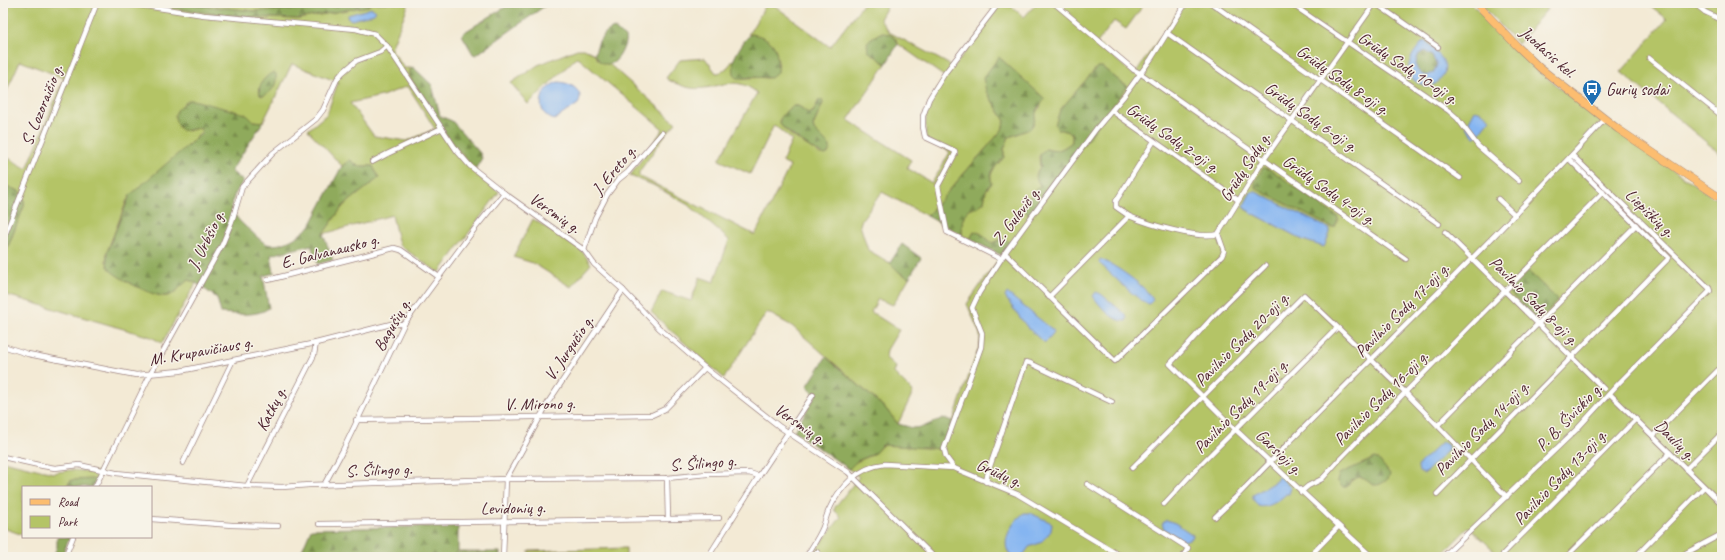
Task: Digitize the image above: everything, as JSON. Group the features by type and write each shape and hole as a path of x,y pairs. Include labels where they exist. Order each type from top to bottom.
{"main road":[{"name":"Juodasis kel.","path":"1476,3 1530,59 1605,119 1722,199"}],"street":[{"name":"S. Lozoraičio g.","path":"3,240 97,3"},
{"name":"Versmių g.","path":"126,3 204,16 368,31 379,37 387,46 456,151 470,166 504,193 584,250 594,264 623,290 664,333 705,368 788,432 853,477 859,485 934,557"},
{"path":"999,3 945,73 929,99 924,110 923,127 925,137 955,151 938,186 947,232 1001,259"},
{"name":"Grūdų Sodų 4-oji g.","path":"1054,3 1134,70 1406,260"},
{"name":"Z. Gulevič g.","path":"954,468 946,457 944,449 983,339 972,308 979,293 1005,253 1096,129 1112,111 1140,73 1186,3"},
{"name":"Grūdų Sodų 8-oji g.","path":"1211,3 1460,178"},
{"name":"Grūdų Sodų 10-oji g.","path":"1290,3 1454,115 1478,146 1519,181"},
{"path":"1375,3 1438,47"},
{"name":"Grūdų Sodų g.","path":"1218,234 1263,160 1375,3"},
{"path":"1694,3 1705,12 1722,20"},
{"name":"Grūdų Sodų 6-oji g.","path":"1167,33 1440,224"},
{"name":"J. Urbšio g.","path":"96,486 151,374 222,244 232,221 242,187 273,153 316,119 323,110 337,79 342,73 356,61 380,52 387,46"},
{"path":"1649,58 1722,116"},
{"name":"Grūdų Sodų 2-oji g.","path":"1112,111 1238,200"},
{"name":"Pavilnio Sodų 17-oji g.","path":"1215,517 1515,215 1605,119"},
{"path":"372,162 442,128"},
{"name":"J. Ereto g.","path":"584,250 595,218 607,195 618,180 628,172 662,133"},
{"path":"1005,253 1115,361 1222,256 1224,251 1218,234 1202,236 1148,224 1129,216 1116,207 1116,201 1154,141"},
{"path":"1438,425 1636,225 1570,157"},
{"name":"Liepiškių g.","path":"1570,157 1709,288 1710,291"},
{"name":"Pavilnio Sodų 16-oji g.","path":"1301,492 1308,486 1322,479 1405,392 1603,192"},
{"name":"Bagušių g.","path":"324,485 343,450 356,420 404,324 476,227 504,193"},
{"path":"1498,199 1515,215"},
{"path":"1049,297 1129,216"},
{"name":"Pavilnio Sodų 14-oji g.","path":"1437,494 1470,458 1669,258 1636,225"},
{"name":"Pavilnio Sodų 8-oji g.","path":"1445,232 1604,389"},
{"name":"E. Galvanausko g.","path":"268,280 394,248 401,250 439,277"},
{"name":"Garsioji g.","path":"1265,266 1212,318 1170,364 1236,430 1338,527 1372,557"},
{"name":"V. Jurgučio g.","path":"503,557 506,479 549,401 623,290"},
{"name":"P. B. Šivickio g.","path":"1443,557 1577,429 1619,383 1710,291"},
{"name":"Pavilnio Sodų 20-oji g.","path":"1132,468 1304,295 1405,392 1507,497"},
{"name":"M. Krupavičiaus g.","path":"3,346 28,354 101,368 136,374 151,374 180,371 316,342 391,324 404,324"},
{"name":"Pavilnio Sodų 19-oji g.","path":"1164,504 1337,328"},
{"name":"Katkų g.","path":"247,486 314,355 316,342"},
{"path":"183,463 233,360"},
{"path":"986,482 988,472 1026,362 1030,362 1112,402"},
{"path":"1653,436 1722,366"},
{"name":"V. Mirono g.","path":"356,420 541,416 645,416 658,413 665,409 705,368"},
{"name":"Daulių g.","path":"1610,394 1722,503"},
{"path":"708,557 759,476 788,432 794,426 813,395"},
{"name":"Pavilnio Sodų 13-oji g.","path":"1503,554 1636,419"},
{"path":"1686,469 1722,433"},
{"path":"1566,557 1670,453"},
{"name":"S. Šilingo g.","path":"3,457 55,468 80,465 97,468 103,471 247,486 294,487 506,479 667,478 707,474 749,473 759,476"},
{"name":"Grūdų g.","path":"853,477 866,469 885,464 954,468 1017,494 1122,557"},
{"path":"806,557 824,526 832,504 853,477"},
{"path":"667,478 668,519"},
{"path":"1087,484 1188,548 1183,557"},
{"path":"1635,557 1704,487"},
{"name":"Levidonių g.","path":"320,524 719,518"},
{"path":"152,519 278,526"},
{"path":"1309,557 1338,527"},
{"path":"1686,553 1722,534"},
{"path":"65,557 73,538"},
{"path":"816,555 822,557"}],"green space":[{"path":"3,3 142,3 184,10 247,17 298,19 368,6 372,3 409,3 391,49 404,68 411,68 409,74 470,163 476,168 475,173 499,192 439,273 399,245 392,215 323,234 343,206 353,198 373,166 358,166 350,160 342,166 308,130 327,114 338,82 292,64 263,122 253,121 246,114 187,131 199,128 202,131 185,149 127,200 107,252 106,262 138,286 157,295 165,296 172,294 189,280 196,283 162,343 151,337 3,294 3,259 24,206 24,200 19,191 3,185 3,155 27,169 64,78 20,61 3,99","holes":["408,86 435,129 407,141 374,136 350,103 382,96"]},
{"path":"142,3 180,3 255,11 295,9 321,3 372,3 368,6 298,19 247,17 184,10"},
{"path":"180,3 321,3 295,9 255,11"},
{"path":"512,3 549,3 476,55 473,54 462,35 463,33"},
{"path":"767,3 771,3 830,47 864,3 889,3 880,19 889,32 954,67 996,11 980,3 1007,3 1024,17 1037,3 1145,3 1126,29 1114,21 1097,43 1134,75 1184,3 1471,3 1530,64 1598,119 1722,203 1722,557 1501,557 1469,527 1439,557 810,557 841,517 834,510 835,507 859,477 849,469 851,466 874,454 886,444 940,449 953,421 980,344 980,334 967,304 1010,243 1005,238 992,243 979,232 974,232 970,239 962,235 962,222 968,210 984,202 986,190 992,183 992,172 1004,157 1004,149 1009,137 1018,134 1041,106 986,91 1005,121 1002,130 927,216 882,192 862,219 860,225 868,250 890,263 899,272 909,278 893,305 878,299 871,312 899,330 887,350 886,358 896,367 894,373 913,392 898,424 886,409 792,326 767,312 724,378 702,359 651,312 662,291 691,301 700,277 714,282 729,240 690,206 653,185 630,176 663,129 577,57 528,104 511,83 538,65 577,49 584,49 595,54 599,60 609,64 676,123 665,135 639,172 639,176 755,235 790,166 782,162 792,140 774,125 750,174 719,160 757,93 747,86 738,83 691,88 674,83 666,78 680,60 705,58 716,73 722,72 734,59 735,77 767,78 779,66 777,58 752,34 748,35","holes":["896,39 898,44 945,77 931,100 927,112 926,139 950,152 932,183 907,168 911,160 848,120 886,64 882,62","1102,67 1127,87 1035,192 1040,185 1035,176 1040,167 1039,156 1046,149 1053,151 1060,150 1072,142 1072,133 1058,129 1060,113","818,102 823,103 813,126 814,130 830,146 828,154 819,154 793,137 780,124 800,107 808,113 814,111","1245,209 1308,219 1330,229 1303,240"]},
{"path":"1480,3 1544,3 1547,9 1518,44"},
{"path":"1647,3 1722,3 1722,155 1621,72 1667,19"},
{"path":"614,28 625,37 625,44 619,57 613,63 606,64 600,62 595,54 603,35"},
{"path":"880,33 891,35 895,38 898,44 886,64 868,51 867,43 870,39"},
{"path":"752,34 767,39 773,45 777,53 778,72 771,78 751,77 739,79 735,77 733,68 734,59 744,41"},
{"path":"1425,51 1432,56 1437,65 1433,73 1425,76 1417,69 1416,61 1419,54"},
{"path":"999,57 1045,99 1037,109 1034,123 1030,129 1009,137 1004,149 1004,157 992,172 992,183 986,190 984,202 976,208 970,208 965,214 962,224 962,235 927,216 1002,130 1005,121 986,91 983,78"},
{"path":"413,67 432,85 440,116 452,121 480,153 482,158 476,168 457,149 432,113 410,77 409,74 411,68"},
{"path":"1097,67 1102,67 1127,87 1030,216 1023,209 1024,203 1040,185 1035,177 1040,167 1041,153 1046,149 1053,151 1060,150 1072,142 1072,133 1058,129 1055,125 1060,110"},
{"path":"274,72 276,74 276,78 274,87 263,96 260,95 259,91 262,81"},
{"path":"189,100 246,114 253,121 263,122 231,171 243,181 234,196 231,209 243,224 259,239 267,244 273,245 285,243 301,234 310,226 342,166 350,160 358,166 373,166 379,178 343,206 323,234 333,260 318,264 311,245 271,255 274,273 263,276 269,308 264,311 252,314 221,313 217,298 196,283 189,280 172,294 160,296 153,294 121,278 110,270 108,266 107,252 130,195 202,133 201,129 181,130 176,120 175,116 177,110"},
{"path":"819,100 822,100 823,103 813,126 814,130 830,146 830,150 826,155 802,142 780,124 780,119 791,107 797,106 808,113 813,112"},
{"path":"1263,168 1271,170 1338,217 1335,227 1331,227 1255,188 1255,181"},
{"path":"3,185 19,191 24,200 24,206 3,259"},
{"path":"533,219 582,251 591,264 571,287 533,263 513,257"},
{"path":"974,232 979,232 992,243 1005,238 1010,243 1001,255 970,239"},
{"path":"902,244 921,258 909,278 899,272 890,263"},
{"path":"1528,271 1557,299 1540,320 1537,320 1509,292 1510,289"},
{"path":"826,357 886,409 898,424 913,428 923,427 943,418 953,421 940,449 882,445 874,454 857,461 849,469 794,431 816,395 807,387"},
{"path":"1375,458 1379,460 1390,474 1388,479 1384,482 1374,485 1359,477 1351,481 1347,487 1343,487 1337,481 1339,474"},
{"path":"3,461 53,473 70,470 99,472 96,480 68,483 67,486 22,486 22,535 3,528"},
{"path":"71,480 96,480 93,486 68,486"},
{"path":"458,526 458,552 500,552 500,557 299,557 311,529"},
{"path":"57,538 70,538 61,557 53,557 57,547"},
{"path":"626,548 626,557 529,557 529,551"}],"water":[{"path":"372,8 376,11 374,14 352,20 347,18 348,15"},
{"path":"1424,41 1427,43 1441,57 1445,65 1444,74 1439,81 1432,86 1428,87 1419,83 1413,79 1410,73 1410,60 1418,47","holes":["1425,51 1432,56 1437,65 1433,73 1425,76 1419,72 1416,67 1417,58 1419,54"]},
{"path":"558,82 562,82 575,88 580,95 580,99 578,104 554,120 548,117 544,112 541,106 541,101 547,89"},
{"path":"1475,110 1482,112 1490,119 1475,138 1466,127"},
{"path":"1254,191 1330,229 1330,233 1324,247 1303,240 1245,209 1244,205 1251,192"},
{"path":"1100,259 1130,276 1150,295 1153,300 1149,304 1138,298 1099,263"},
{"path":"1096,292 1101,294 1125,314 1127,318 1126,321 1116,319 1107,313 1093,296"},
{"path":"1007,293 1053,330 1054,332 1046,342 1043,342 1027,327 1005,297"},
{"path":"1442,442 1448,445 1448,450 1424,474 1419,472 1418,467 1420,463"},
{"path":"1279,476 1291,488 1289,494 1286,494 1276,502 1269,505 1262,507 1258,506 1253,499 1253,495 1276,481"},
{"path":"1024,513 1030,513 1052,523 1051,531 1040,543 1029,547 1022,557 1012,557 1008,552 1006,540 1011,527"},
{"path":"1166,520 1175,523 1193,535 1192,538 1184,541 1164,529 1162,524"}],"place":[{"name":"Gurių sodai","path":"1592,106"}]}
